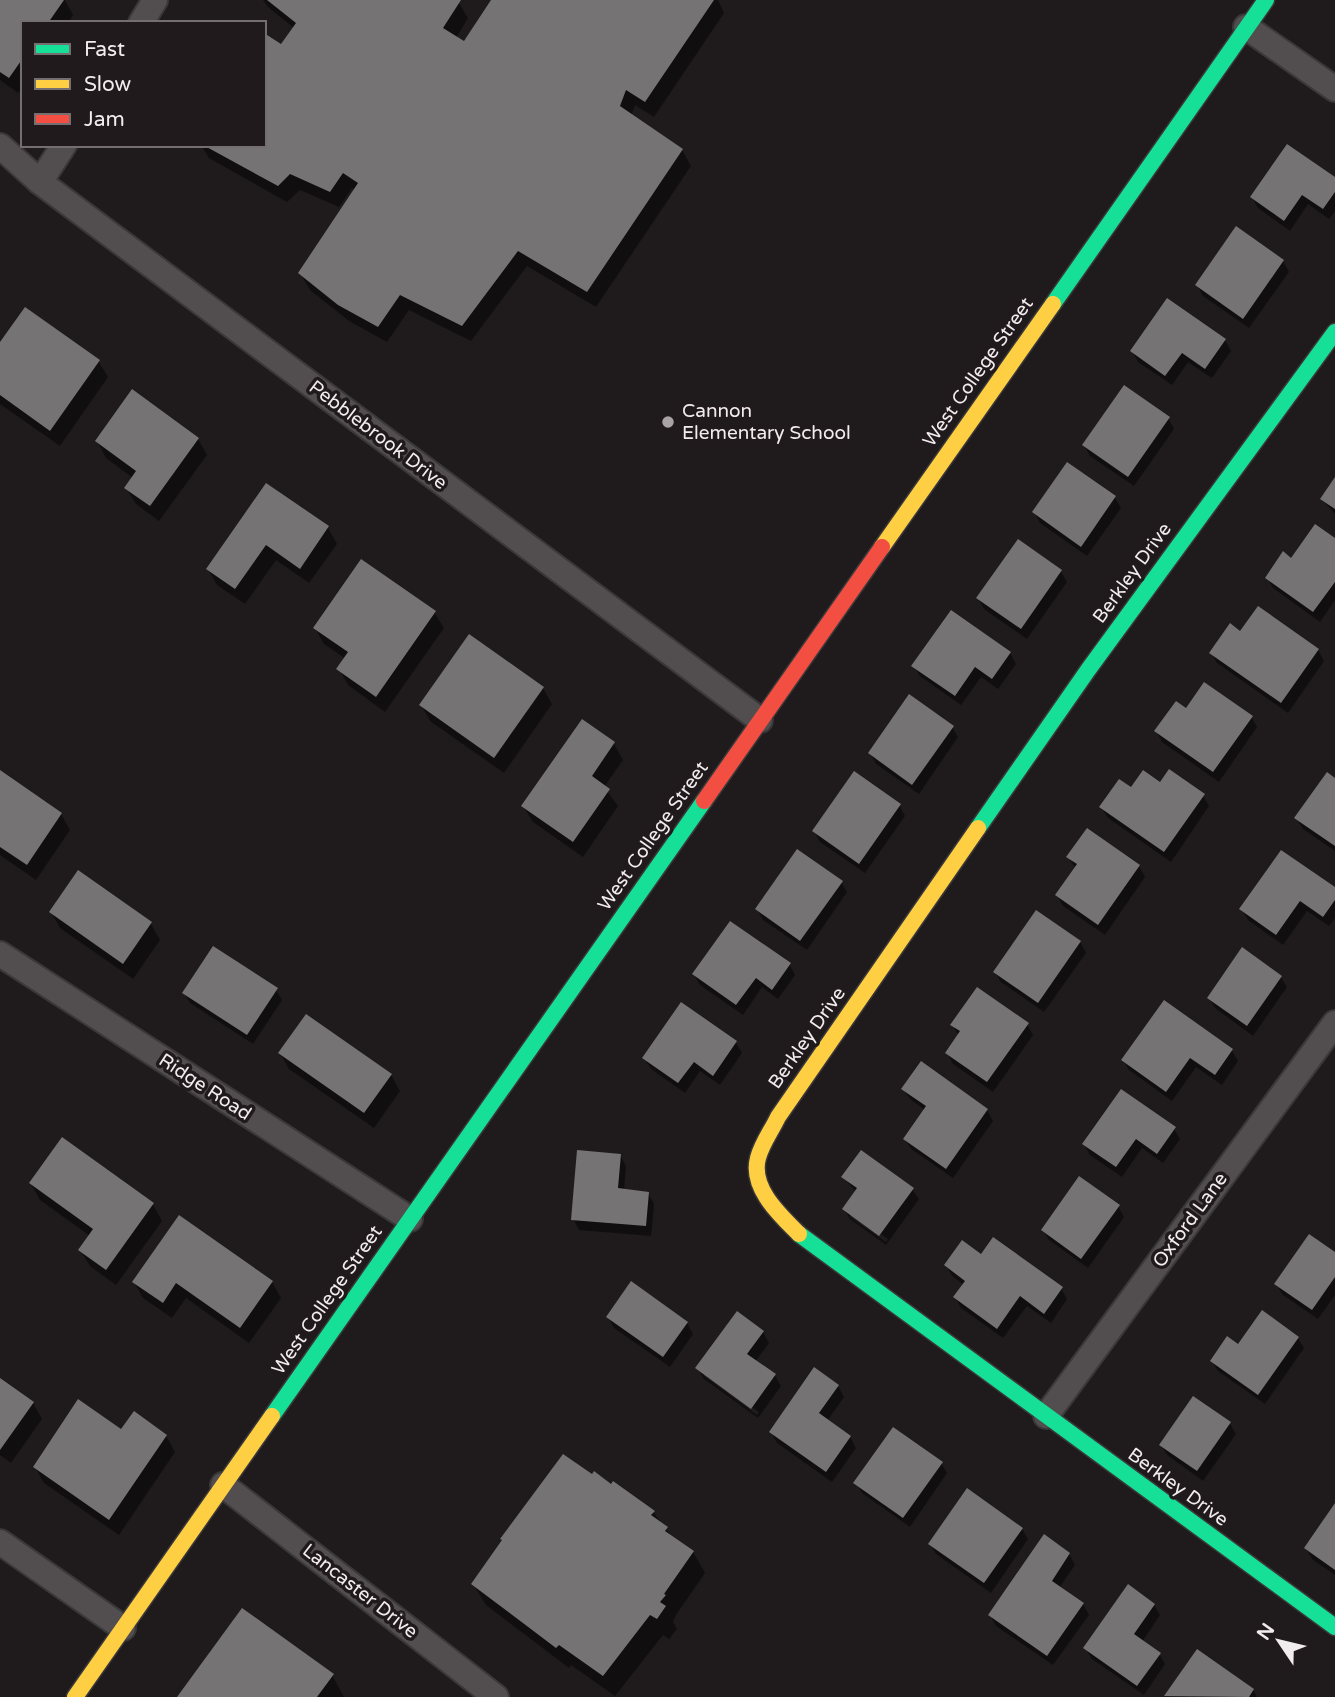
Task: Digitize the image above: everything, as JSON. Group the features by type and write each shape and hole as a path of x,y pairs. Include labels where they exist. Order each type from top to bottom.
{"street":[{"path":"142,21 155,0"},
{"name":"West College Street","path":"75,1697 1266,0"},
{"path":"1246,27 1335,89"},
{"name":"Pebblebrook Drive","path":"0,146 40,182 760,720"},
{"path":"40,182 63,147"},
{"name":"Berkley Drive","path":"1335,332 1080,681 778,1117 757,1162 759,1181 776,1211 811,1245 1335,1627"},
{"name":"Ridge Road","path":"0,954 410,1219"},
{"name":"Oxford Lane","path":"1046,1416 1335,1023"},
{"name":"Lancaster Drive","path":"223,1485 496,1697"},
{"path":"0,1542 123,1628"}],"building":[{"path":"0,0 64,0 49,21 21,21 21,61 9,78 0,72"},
{"path":"267,0 461,0 443,28 464,41 491,0 714,0 645,102 626,90 620,106 683,149 587,292 518,251 462,326 400,295 378,327 338,305 298,273 358,183 343,173 330,192 290,174 278,186 207,147 266,147 266,34 281,44 296,23"},
{"path":"1287,144 1335,177 1335,192 1323,209 1302,195 1284,221 1250,197"},
{"path":"1236,226 1284,260 1243,319 1195,285"},
{"path":"1167,298 1226,339 1205,369 1182,353 1165,376 1130,351"},
{"path":"25,307 100,360 50,431 0,395 0,342"},
{"path":"1124,385 1170,417 1128,477 1082,445"},
{"path":"132,389 199,438 150,506 124,488 136,471 95,441"},
{"path":"1067,462 1116,496 1081,547 1032,512"},
{"path":"1335,477 1335,509 1320,499"},
{"path":"266,483 329,526 300,569 266,545 235,589 206,569"},
{"path":"1315,524 1335,538 1335,582 1313,612 1265,578 1283,551 1291,558"},
{"path":"1018,539 1062,570 1021,629 976,598"},
{"path":"361,559 436,611 376,697 336,669 348,652 313,628"},
{"path":"1258,606 1319,649 1281,703 1209,653 1230,623 1240,631"},
{"path":"951,610 1011,652 992,679 975,667 955,696 911,666"},
{"path":"469,634 544,687 494,758 419,705"},
{"path":"1204,682 1253,716 1213,772 1154,731 1176,701 1186,708"},
{"path":"909,694 954,726 912,785 868,753"},
{"path":"582,719 615,742 592,776 610,789 573,842 521,806"},
{"path":"1169,769 1205,794 1164,852 1099,807 1119,779 1131,787 1143,770 1160,782"},
{"path":"0,770 62,813 27,865 0,847"},
{"path":"854,771 901,804 859,864 812,831"},
{"path":"1327,772 1335,778 1335,846 1294,818"},
{"path":"1087,828 1140,865 1098,925 1055,895 1077,864 1066,857"},
{"path":"797,849 843,881 800,941 755,909"},
{"path":"1281,850 1335,887 1335,900 1323,917 1300,901 1276,935 1239,909"},
{"path":"78,870 152,922 123,964 49,912"},
{"path":"1036,910 1081,941 1038,1003 993,972"},
{"path":"730,921 791,963 772,990 756,978 736,1005 692,974"},
{"path":"213,946 278,988 247,1035 182,993"},
{"path":"1242,947 1282,976 1247,1026 1207,998"},
{"path":"977,987 1029,1023 987,1082 945,1053 960,1031 950,1025"},
{"path":"1164,1000 1233,1049 1215,1075 1190,1058 1166,1092 1121,1060"},
{"path":"681,1002 737,1041 713,1076 694,1062 678,1083 642,1058"},
{"path":"306,1014 392,1074 364,1113 278,1053"},
{"path":"921,1061 988,1109 946,1169 903,1139 926,1106 901,1089"},
{"path":"1121,1089 1176,1127 1157,1154 1136,1139 1116,1167 1082,1144"},
{"path":"62,1137 154,1203 106,1270 78,1250 93,1229 29,1183"},
{"path":"577,1150 621,1154 618,1188 649,1192 646,1226 571,1220"},
{"path":"861,1150 914,1188 879,1236 842,1209 857,1188 841,1177"},
{"path":"1079,1176 1120,1205 1081,1259 1041,1230"},
{"path":"179,1215 273,1281 240,1328 176,1283 163,1303 132,1282"},
{"path":"1309,1234 1335,1252 1335,1277 1312,1310 1274,1284"},
{"path":"993,1237 1063,1287 1044,1314 1020,1296 997,1329 953,1297 965,1281 944,1265 962,1240 981,1254"},
{"path":"631,1281 688,1322 663,1357 606,1317"},
{"path":"1262,1310 1299,1337 1258,1395 1210,1361 1227,1336 1238,1344"},
{"path":"737,1311 764,1331 747,1354 776,1374 751,1409 695,1368"},
{"path":"814,1367 839,1385 819,1413 851,1436 826,1472 769,1432"},
{"path":"0,1378 34,1402 0,1450"},
{"path":"1193,1396 1231,1422 1197,1471 1159,1445"},
{"path":"78,1399 121,1429 134,1411 167,1435 109,1520 33,1467"},
{"path":"893,1427 943,1462 903,1518 853,1483"},
{"path":"563,1454 592,1474 594,1471 611,1484 613,1481 655,1511 651,1515 668,1527 665,1531 694,1551 664,1594 666,1595 660,1602 666,1606 657,1619 650,1615 603,1676 559,1645 556,1648 471,1584 502,1540 500,1539"},
{"path":"967,1488 1023,1528 984,1583 928,1544"},
{"path":"1335,1503 1335,1570 1304,1548"},
{"path":"1044,1534 1070,1553 1052,1581 1084,1603 1047,1656 988,1615"},
{"path":"1128,1584 1155,1604 1134,1634 1161,1653 1137,1686 1083,1648"},
{"path":"242,1608 334,1674 317,1697 177,1697"},
{"path":"1197,1649 1254,1689 1249,1697 1164,1696"}],"traffic: fast":[{"path":"1053,304 1266,0"},
{"path":"978,828 1088,670 1335,332"},
{"path":"272,1416 704,801"},
{"path":"799,1234 1335,1627"}],"traffic: slow":[{"path":"882,547 1053,304"},
{"path":"799,1234 776,1210 762,1190 757,1169 762,1147 778,1117 978,828"},
{"path":"75,1697 272,1416"}],"traffic: jam":[{"path":"704,801 882,547"}],"place":[{"name":"Cannon Elementary School","path":"668,422"}]}
